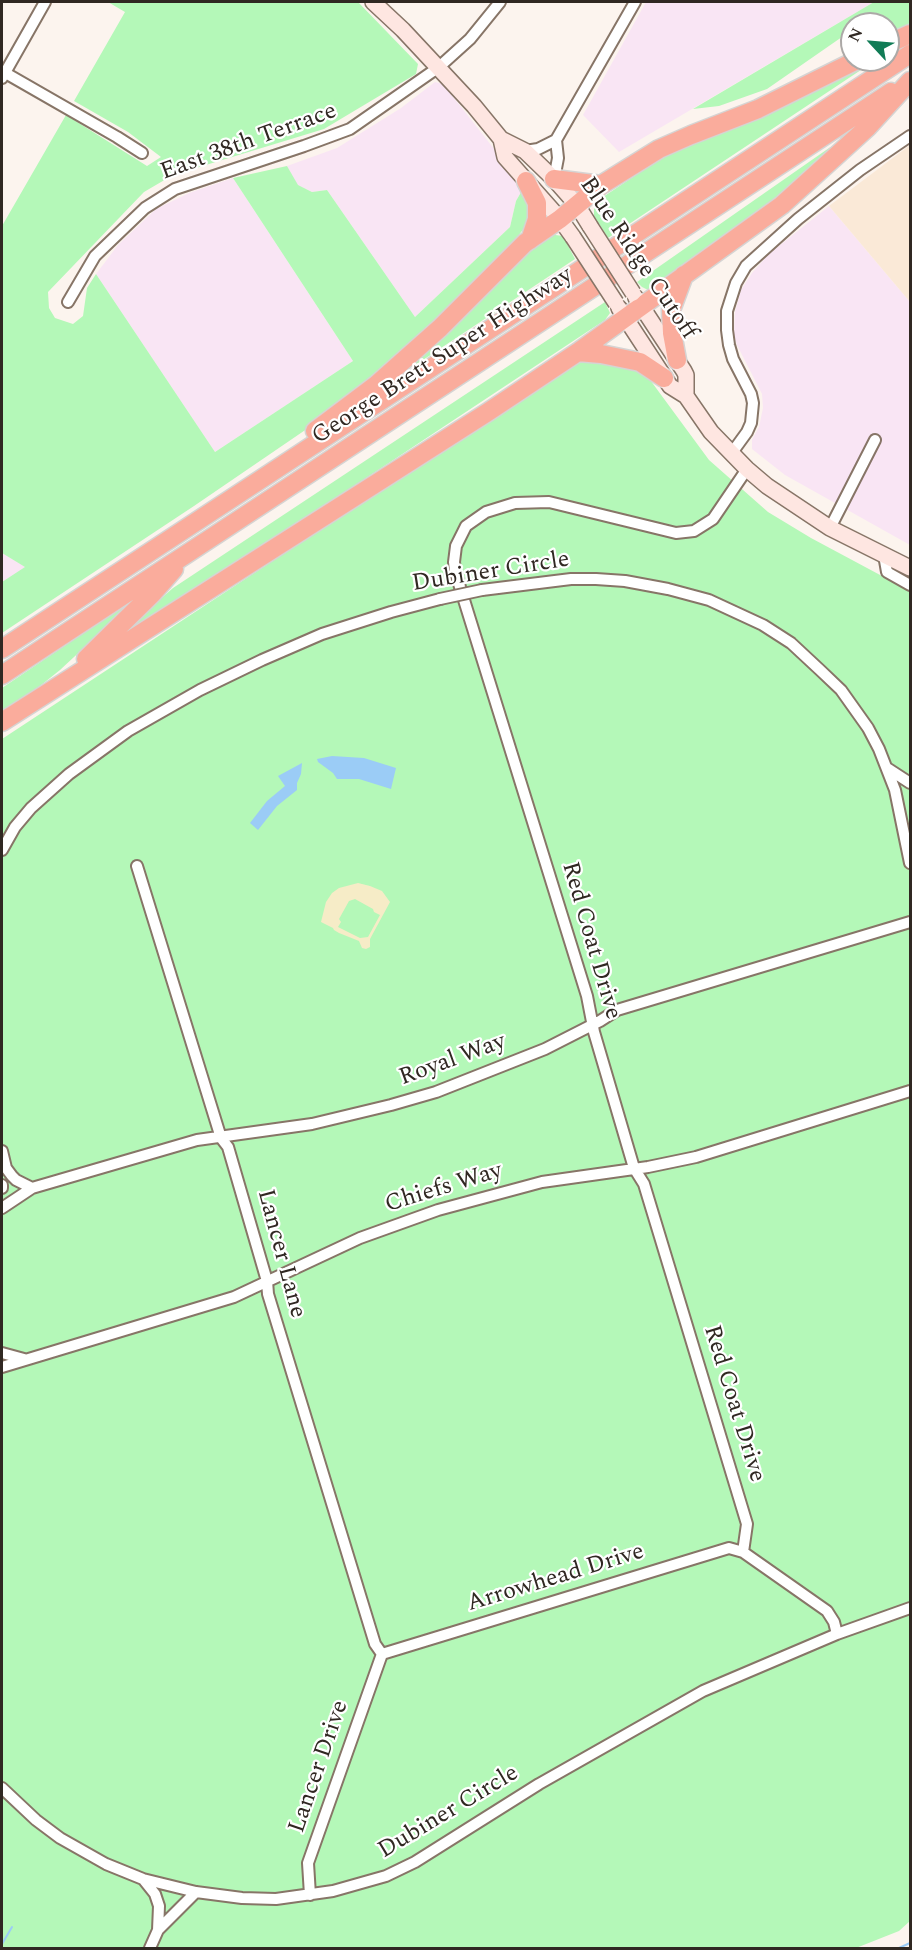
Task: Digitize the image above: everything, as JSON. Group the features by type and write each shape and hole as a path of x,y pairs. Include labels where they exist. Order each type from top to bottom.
{"highway":[{"name":"George Brett Super Highway","path":"2,649 910,54"},
{"path":"270,473 320,426 376,386 440,328 530,240 601,185 659,149 758,109 840,68"},
{"name":"George Brett Super Highway","path":"2,675 910,80"},
{"path":"2,722 488,412 578,352 620,310 684,275 782,205 868,127 910,80"},
{"path":"554,179 601,185"},
{"path":"526,181 537,203 537,219 530,240"},
{"path":"677,360 671,310 684,275"},
{"path":"578,352 621,356 640,362 664,378"},
{"path":"63,681 152,594 191,550"}],"main road":[{"name":"Blue Ridge Cutoff","path":"373,2 439,67 501,139 506,157 573,237 670,387 686,396 711,432 731,454 767,486 830,528 910,568"},
{"name":"Blue Ridge Cutoff","path":"501,139 525,151 577,205 686,375 686,396"}],"street":[{"path":"45,2 3,74 142,153"},
{"name":"East 38th Terrace","path":"68,302 95,256 145,208 175,189 350,129 439,67 470,39 501,2"},
{"path":"525,151 538,149 556,140 635,2"},
{"path":"731,454 751,423 753,403 729,345 727,311 736,283 746,266 798,219 910,136"},
{"path":"554,179 558,158 556,140"},
{"path":"830,528 875,440"},
{"name":"Red Coat Drive","path":"742,1552 747,1524 644,1184 634,1168 594,1032 587,996 455,571 454,554 466,526 479,516 494,509 528,502 558,504 676,533 694,531 713,519 747,469"},
{"path":"884,555 887,572 910,585"},
{"name":"Dubiner Circle","path":"2,850 15,827 31,808 76,768 128,731 200,690 282,651 322,634 382,614 440,599 482,590 548,581 596,579 625,581 709,600 739,612 791,643 841,690 868,728 887,768 897,800 910,863"},
{"path":"887,768 910,783"},
{"name":"Lancer Lane","path":"137,866 221,1138 228,1147 267,1281 267,1294 375,1644 382,1654"},
{"name":"Royal Way","path":"2,1208 32,1188 197,1140 312,1124 436,1092 545,1049 617,1010 910,922"},
{"name":"Chiefs Way","path":"2,1367 234,1297 366,1236 438,1209 542,1182 648,1167 696,1156 910,1091"},
{"path":"2,1151 6,1168 12,1176 32,1188"},
{"path":"2,1353 27,1359"},
{"name":"Arrowhead Drive","path":"382,1654 729,1548 742,1552"},
{"path":"742,1552 827,1611 834,1622 837,1634"},
{"name":"Dubiner Circle","path":"2,1788 36,1820 60,1838 106,1864 143,1879 196,1892 253,1898 276,1899 310,1895 362,1884 416,1862 539,1784 694,1696 837,1634 910,1608"},
{"name":"Lancer Drive","path":"310,1895 308,1863 382,1654"},
{"path":"143,1879 155,1894 159,1906 158,1929 150,1948"},
{"path":"158,1929 196,1892"}],"shaded area":[{"path":"646,2 874,2 857,12 840,12 840,22 619,152 583,115"},
{"path":"435,82 443,84 524,187 516,201 510,227 415,317 327,190 312,192 297,185 287,166 337,148 401,108"},
{"path":"910,145 910,302 829,206"},
{"path":"233,178 353,361 215,452 96,274 118,245 156,209 189,193"},
{"path":"829,206 910,302 910,545 785,475 752,449 752,440 759,427 763,408 762,394 734,335 735,312 741,290 769,254"},
{"path":"2,553 26,567 2,582"}],"green space":[{"path":"108,2 358,2 418,64 416,74 324,129 173,175 144,192 48,292 49,308 55,318 73,324 83,316 87,288 96,274 215,452 353,361 233,178 287,166 298,185 312,192 327,190 415,317 510,227 516,201 524,187 529,212 525,227 511,245 392,366 336,409 2,633 2,582 25,567 2,553 2,226 66,115 147,166 161,157 128,132 74,101 125,12"},
{"path":"874,2 910,2 910,23 900,28 900,12 857,12"},
{"path":"840,22 840,38 767,89 719,106 693,109"},
{"path":"845,72 858,72 608,238 594,216 594,203 672,151 761,113"},
{"path":"845,140 788,194 650,291 637,282 829,148"},
{"path":"548,234 563,236 575,259 396,376"},
{"path":"605,302 610,313 605,320 112,646 129,627 173,588"},
{"path":"588,357 608,357 645,373 709,460 768,512 811,538 910,591 910,1921 899,1931 856,1948 2,1948 2,739 572,364"},
{"path":"128,603 130,605 60,670 2,713 2,688"}],"sand":[{"path":"358,883 370,886 382,891 390,902 370,939 370,947 366,949 362,948 359,941 321,922 326,902 339,888","holes":["355,899 380,915 368,937 360,938 338,927 341,922 339,919 349,901"]}],"water":[{"path":"332,756 364,758 396,768 391,789 359,779 337,779 317,759"},
{"path":"302,763 297,790 277,806 258,830 250,823 267,801 285,786 278,776"}],"waterway":[{"path":"2,1944 12,1927"},
{"path":"899,1948 910,1943"}]}
